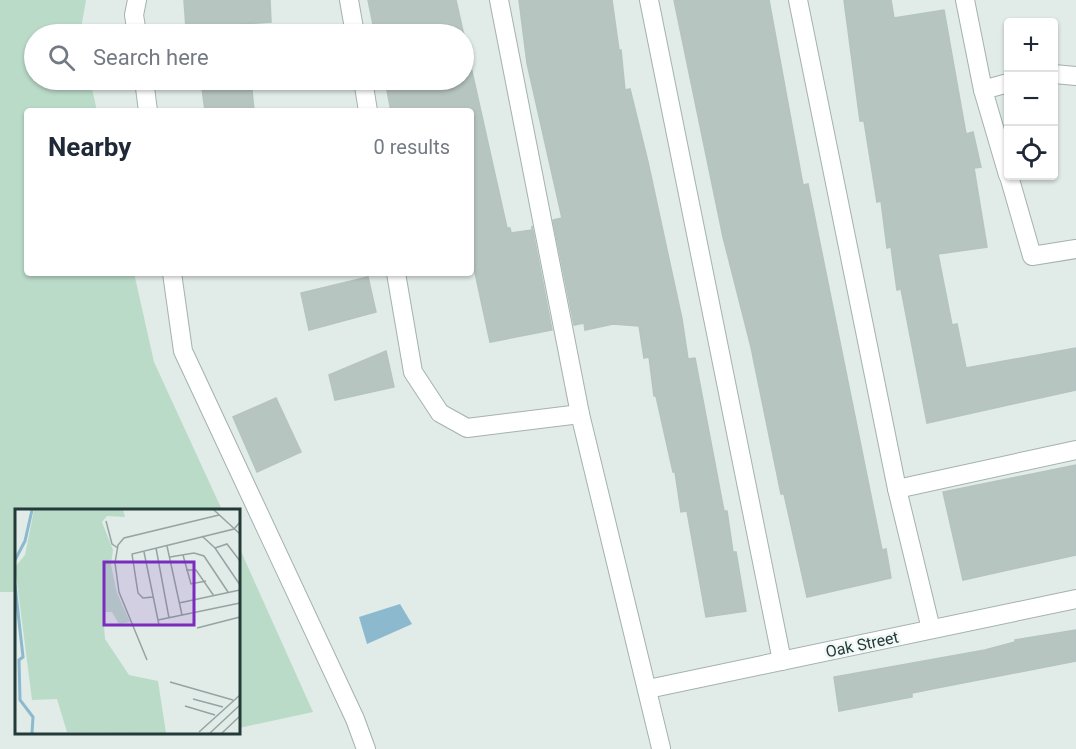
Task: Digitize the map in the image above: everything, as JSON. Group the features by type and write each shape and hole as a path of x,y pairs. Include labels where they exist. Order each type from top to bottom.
{"street":[{"path":"135,24 134,15 137,0"},
{"path":"349,0 353,24"},
{"path":"499,0 580,414 661,748"},
{"path":"649,0 782,661"},
{"path":"798,0 897,489 931,629"},
{"path":"965,0 983,90 1004,159"},
{"path":"1058,74 1076,76"},
{"path":"983,90 1004,84"},
{"path":"145,90 148,108"},
{"path":"365,90 368,108"},
{"path":"1010,180 1032,256 1076,249"},
{"path":"172,276 183,351 355,719 366,749"},
{"path":"397,276 413,372 441,413 467,428 580,414"},
{"path":"897,489 1076,450"},
{"name":"Oak Street","path":"648,689 1076,599"}],"green space":[{"path":"0,0 86,0 82,24 24,24 24,90 92,90 96,108 24,108 24,276 135,276 154,362 222,509 15,509 15,592 0,592"},
{"path":"240,549 313,712 240,728"}],"water":[{"path":"400,604 412,624 367,644 359,617"}],"building":[{"path":"184,0 270,0 271,22 186,24"},
{"path":"368,0 456,0 462,24 373,24"},
{"path":"519,0 612,0 625,90 630,89 648,162 682,319 688,359 695,358 724,511 727,511 733,552 736,552 746,611 706,617 687,511 681,512 675,472 673,472 656,396 654,396 649,357 644,358 639,326 613,324 585,330 584,323 574,325 553,220 562,218 527,63"},
{"path":"674,0 769,0 803,185 808,184 882,550 886,549 891,578 807,597 784,494 781,494 751,347 723,237"},
{"path":"844,0 891,0 894,18 944,10 966,134 973,132 981,167 974,168 987,247 938,254 952,325 957,324 966,368 1076,348 1076,390 927,423 901,289 897,290 891,247 887,248 881,201 877,202 864,121 860,121"},
{"path":"474,81 507,228 510,228 511,233 532,230 532,226 552,330 490,342 474,268 474,112 479,111 474,111 474,108 390,108 387,90 474,90"},
{"path":"202,90 252,90 254,108 205,108"},
{"path":"368,277 376,312 309,330 301,293"},
{"path":"386,351 394,387 335,400 329,375"},
{"path":"276,398 301,452 257,472 233,417"},
{"path":"1076,465 1076,555 963,580 943,492"},
{"path":"1076,630 1076,661 912,693 912,697 839,711 834,677 985,650 1015,642 1015,640"}]}
